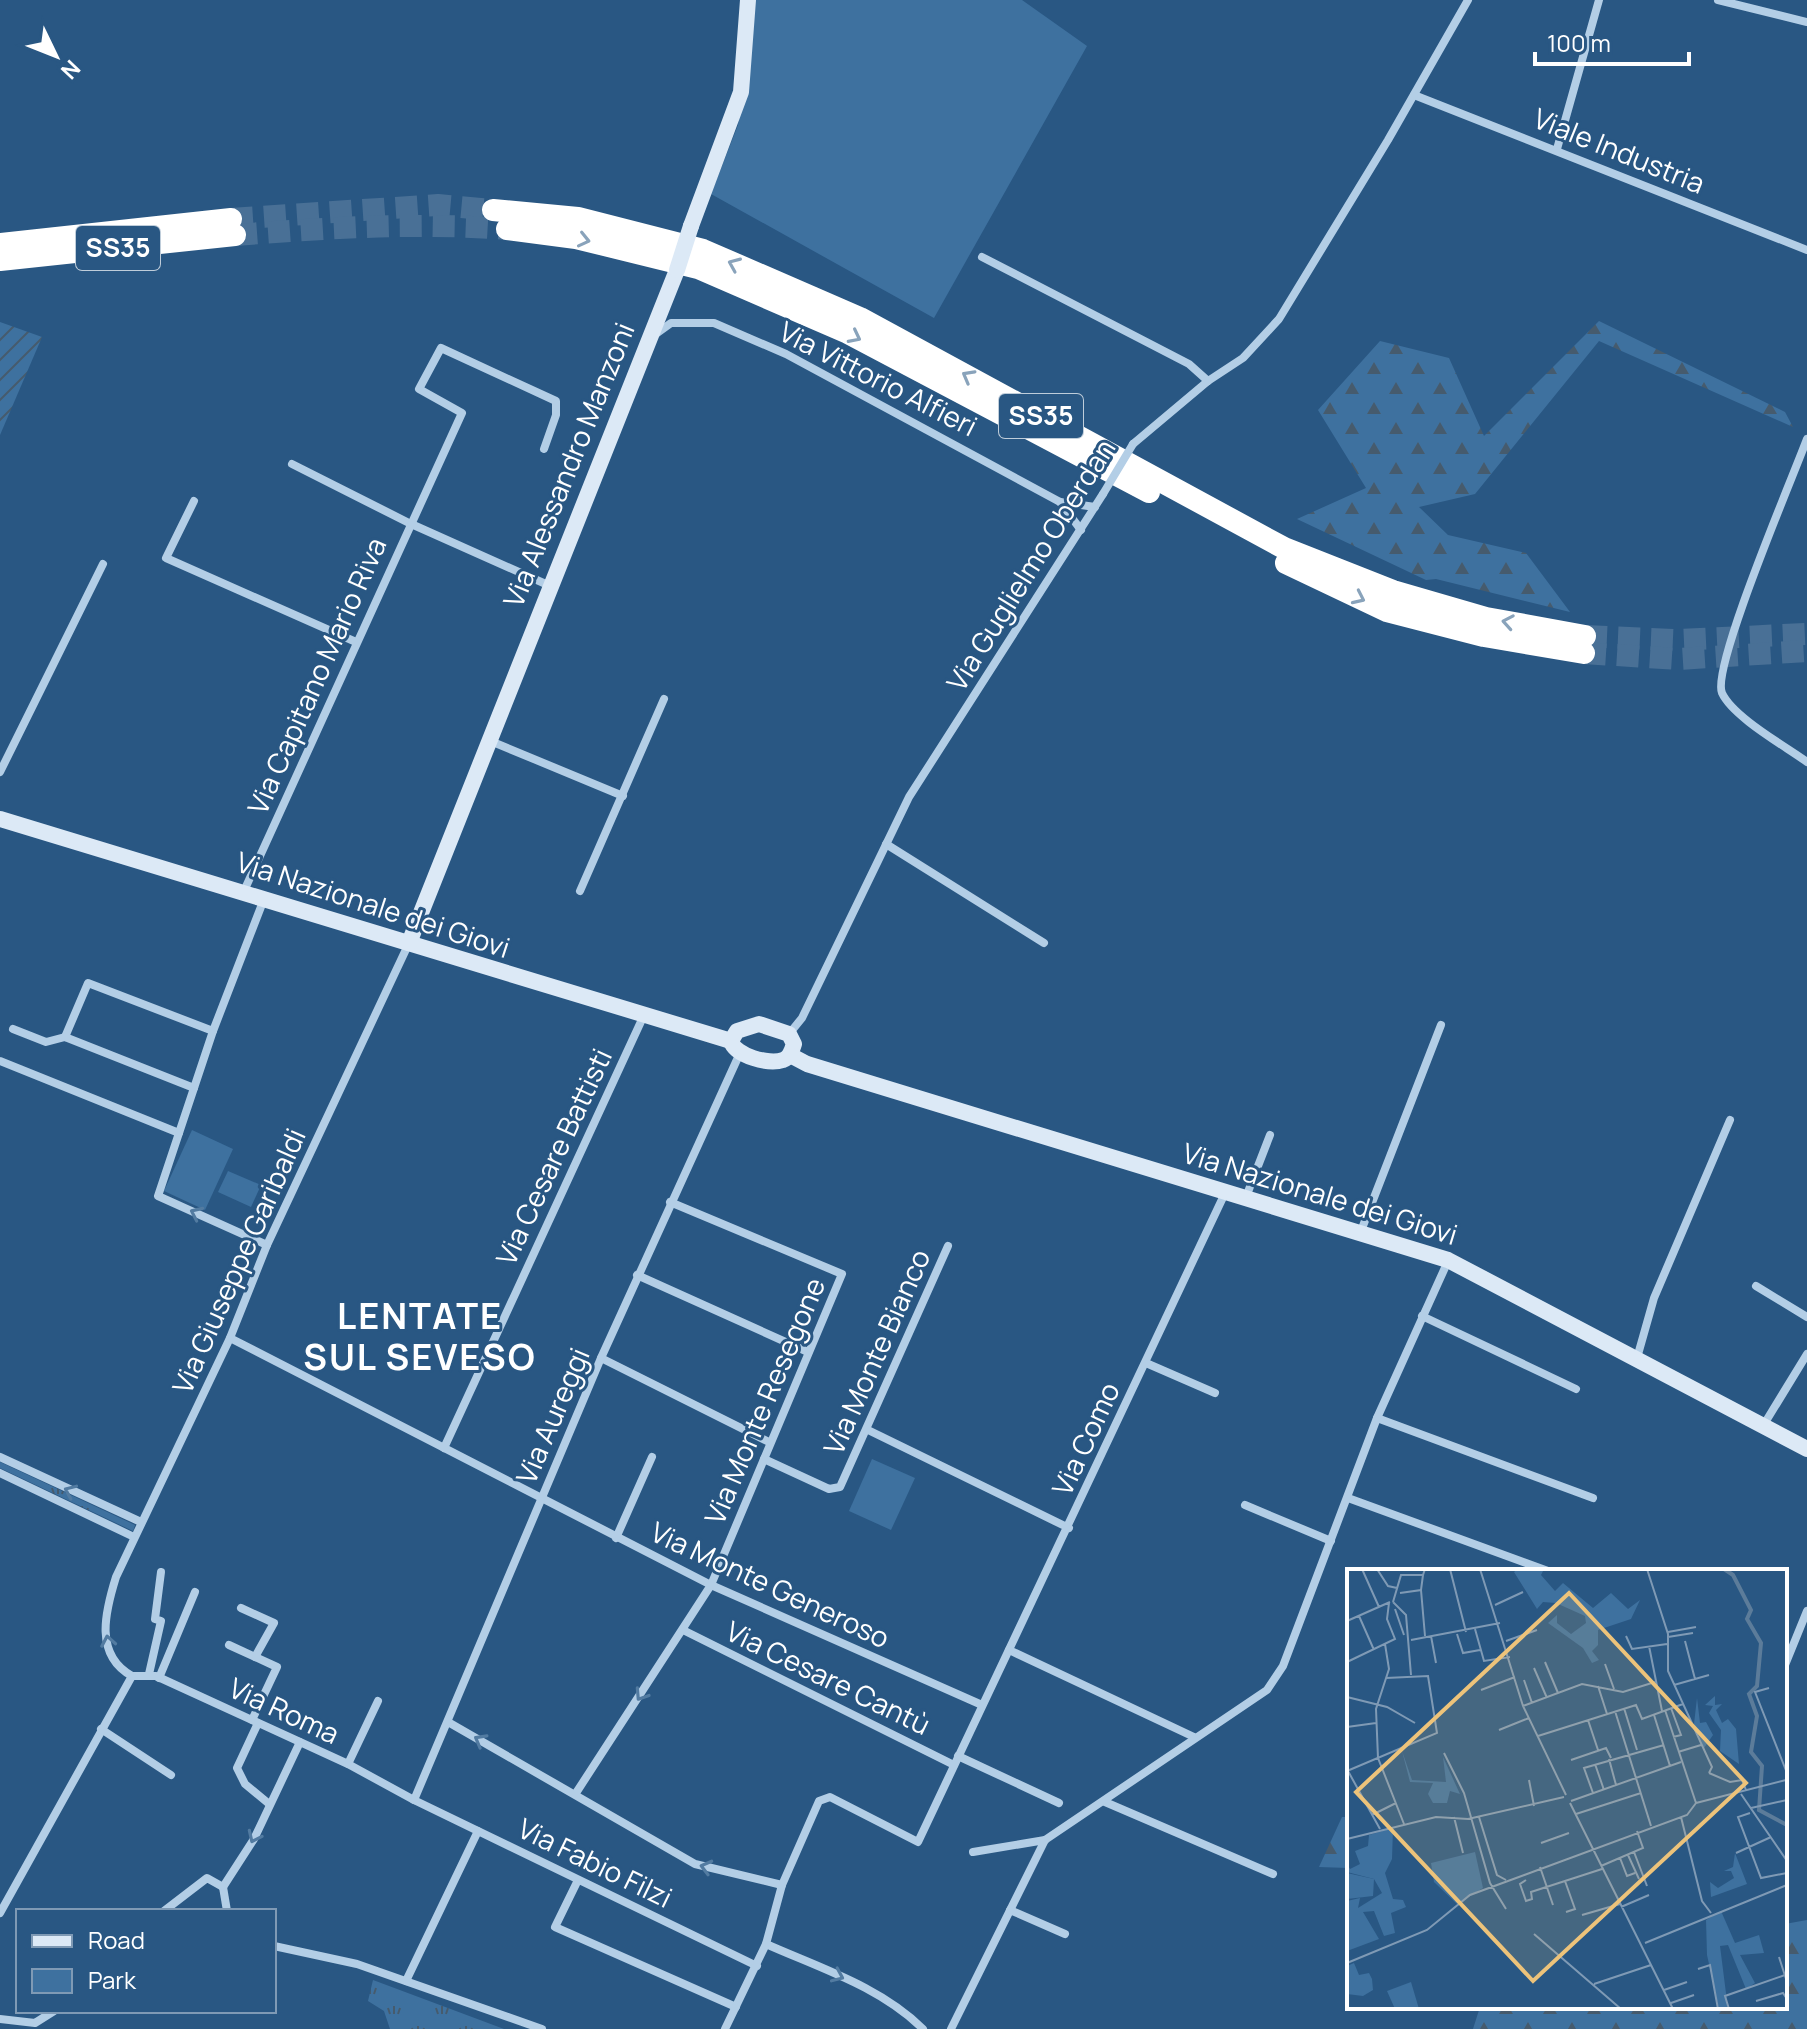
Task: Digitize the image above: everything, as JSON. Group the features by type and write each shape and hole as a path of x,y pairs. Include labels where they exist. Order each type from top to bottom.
{"highway":[{"name":"SS35","path":"493,210 578,218 703,250 860,318 1284,548 1393,591 1584,645 1484,636 1387,611 1277,559 848,333 698,268 576,238 507,229"},
{"name":"SS35","path":"0,244 233,227 0,260"}],"main road":[{"name":"Via Alessandro Manzoni","path":"409,943 548,585 677,270 741,92 748,0"},
{"name":"Via Nazionale dei Giovi","path":"0,819 644,1015 735,1047 783,1060 790,1055 807,1064 1448,1260 1807,1449"},
{"path":"735,1047 737,1031 759,1024 789,1034 794,1044 790,1055"}],"street":[{"name":"Via Guglielmo Oberdan","path":"789,1034 802,1018 909,797 1133,444 1208,381 1243,358 1279,319 1468,0"},
{"path":"1557,149 1599,0"},
{"path":"1718,0 1807,22"},
{"name":"Viale Industria","path":"1414,95 1807,250"},
{"path":"982,257 1189,364 1208,381"},
{"name":"Via Vittorio Alfieri","path":"643,349 654,334 671,323 714,323 786,354 1060,502 1095,507"},
{"name":"Via Capitano Mario Riva","path":"244,891 409,523 462,413 419,389 441,348 556,401 556,415 544,449"},
{"path":"1807,439 1734,629 1719,681 1721,692 1736,710 1807,762"},
{"path":"292,464 409,523 548,585"},
{"path":"194,501 166,558 356,642"},
{"path":"1060,502 1081,530"},
{"path":"0,772 103,564"},
{"path":"580,891 664,699"},
{"path":"487,740 623,796"},
{"path":"886,844 1044,943"},
{"path":"264,898 213,1031 158,1196 267,1245"},
{"name":"Via Giuseppe Garibaldi","path":"132,1676 115,1664 106,1643 110,1597 134,1537 230,1338 267,1245 409,943"},
{"path":"65,1037 88,983 213,1031"},
{"name":"Via Cesare Battisti","path":"444,1448 644,1015"},
{"path":"1361,1231 1441,1025"},
{"path":"13,1029 46,1042 65,1037 194,1088"},
{"name":"Via Aureggi","path":"414,1800 735,1047"},
{"path":"0,1061 179,1133"},
{"path":"1637,1358 1654,1298 1730,1120"},
{"path":"1246,1197 1270,1135"},
{"name":"Via Como","path":"782,1885 815,1806 824,1796 918,1842 1226,1191"},
{"name":"Via Monte Resegone","path":"576,1793 711,1585 842,1274 670,1202"},
{"name":"Via Monte Bianco","path":"764,1459 829,1489 840,1487 948,1246"},
{"path":"973,1852 1045,1840 1267,1690 1283,1666 1377,1418 1448,1260"},
{"path":"637,1275 808,1352"},
{"path":"1756,1286 1807,1317"},
{"path":"1422,1316 1576,1389"},
{"name":"Via Monte Generoso","path":"230,1338 711,1585 982,1705"},
{"path":"1763,1426 1807,1354"},
{"path":"601,1358 769,1442"},
{"path":"1146,1363 1215,1393"},
{"path":"1377,1418 1593,1498"},
{"path":"868,1430 1069,1528"},
{"path":"0,1457 141,1522"},
{"path":"616,1538 652,1457"},
{"path":"0,1473 134,1537"},
{"path":"1348,1498 1543,1569"},
{"path":"1245,1505 1331,1541"},
{"path":"154,1676 161,1621 155,1619 161,1572"},
{"path":"154,1676 195,1592"},
{"path":"241,1608 274,1623 255,1657"},
{"path":"1787,1660 1807,1611"},
{"name":"Via Cesare Cantù","path":"683,1630 956,1760 1059,1803"},
{"path":"229,1645 277,1667 259,1723 237,1768 245,1784 268,1803"},
{"path":"1009,1650 1194,1737"},
{"path":"0,1913 132,1676 154,1676"},
{"name":"Via Roma","path":"154,1676 348,1764 414,1800"},
{"path":"348,1764 378,1701"},
{"path":"448,1722 695,1864 782,1885 766,1944 725,2029"},
{"path":"101,1729 171,1775"},
{"path":"227,1909 223,1887 254,1839 268,1803 300,1742"},
{"name":"Via Fabio Filzi","path":"414,1800 757,1966"},
{"path":"1105,1802 1273,1874"},
{"path":"406,1981 478,1831"},
{"path":"951,2029 1045,1840"},
{"path":"167,1909 207,1878 223,1887"},
{"path":"578,1880 555,1927 736,2007"},
{"path":"1010,1910 1065,1934"},
{"path":"766,1944 875,1993 908,2014 923,2029"},
{"path":"276,1946 357,1964 542,2029"},
{"path":"0,2019 35,2023 51,2013"}],"green space":[{"path":"754,0 1022,0 1087,46 934,318 711,194 738,125"},
{"path":"1599,321 1785,412 1793,427 1599,341 1475,494 1419,507 1448,535 1526,553 1570,612 1436,579 1426,580 1297,519 1366,488 1318,410 1380,341 1449,358 1484,436"},
{"path":"0,322 42,337 0,435"},
{"path":"192,1130 233,1149 205,1210 164,1191"},
{"path":"228,1171 261,1185 251,1207 218,1192"},
{"path":"872,1459 915,1478 891,1530 849,1511"},
{"path":"0,1462 135,1525 133,1531 0,1468"},
{"path":"1342,1817 1347,1817 1347,1868 1319,1867"},
{"path":"1807,1920 1807,2029 1473,2029 1479,2009 1787,2009 1787,1924"},
{"path":"373,1980 504,2029 390,2029 384,2011 368,2001"}],"tunnel":[{"path":"231,219 438,205 493,210"},
{"path":"235,235 405,226 507,229"},
{"path":"1585,636 1676,640 1807,634"},
{"path":"1584,653 1678,659 1807,651"}],"district":[{"name":"LENTATE SUL SEVESO","path":"420,1336"}]}
